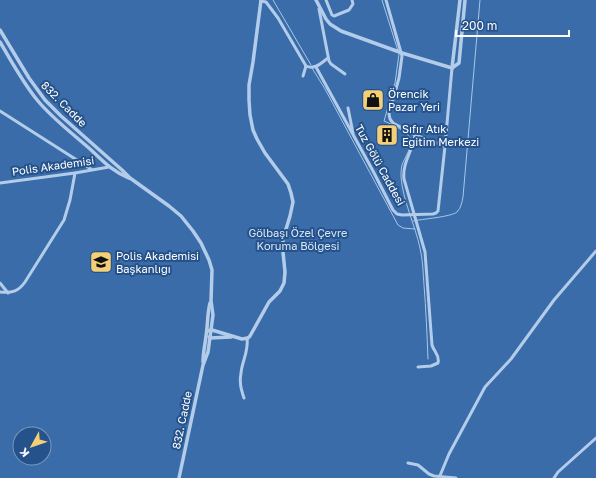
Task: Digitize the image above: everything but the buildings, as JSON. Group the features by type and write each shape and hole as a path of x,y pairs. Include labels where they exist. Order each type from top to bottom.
{"street":[{"path":"206,331 212,330 242,339 247,338 250,336 269,302 280,291 284,283 285,272 283,239 293,202 288,184 257,139 253,130 250,115 249,84 261,0"},
{"name":"Tuz Gölü Caddesi","path":"261,0 266,2 278,18 311,67 354,136 394,210 399,215 413,217 433,214 438,211 460,0"},
{"path":"316,0 326,19 335,28 399,52 452,68"},
{"path":"326,0 332,15 334,16 351,8 352,0"},
{"path":"386,0 402,60 389,117 393,122 415,135 445,146"},
{"name":"Tuz Gölü Caddesi","path":"452,68 459,62 465,0"},
{"path":"319,6 328,58 331,64 345,74"},
{"name":"832. Cadde","path":"0,30 29,78 45,100 130,178 175,211 193,231 207,254 211,265 212,277 212,330 179,478"},
{"path":"0,41 5,38"},
{"name":"832. Cadde","path":"0,41 22,78 40,103 109,167 119,175 130,178"},
{"path":"303,76 311,67 328,58"},
{"path":"348,108 354,136"},
{"path":"0,111 92,170"},
{"path":"415,135 414,143 403,171 413,217 426,258 432,348 438,354 439,358 438,363 434,365 418,367"},
{"name":"Polis Akademisi","path":"0,183 109,167"},
{"path":"0,292 8,293 17,290 25,282 62,222 70,204 75,173"},
{"path":"439,477 485,387 511,359 554,300 596,251"},
{"path":"0,283 8,293"},
{"name":"832. Cadde","path":"203,365 207,314 211,301"},
{"path":"206,336 210,338 234,337"},
{"path":"244,398 240,385 241,372 248,345 247,338"},
{"path":"554,478 558,472 596,438"},
{"path":"408,463 418,465 434,476 456,478"}],"green space":[{"name":"Gölbaşı Özel Çevre Koruma Bölgesi","path":"0,0 596,0 596,478 0,478"}],"waterway":[{"path":"273,0 311,65"},
{"path":"382,0 398,51"},
{"path":"413,221 454,214 461,205 463,197 480,0"},
{"path":"399,54 395,83 384,121 403,131 410,137 411,140 410,149 402,165 401,177 404,195 422,257 428,359"},
{"path":"312,68 325,89 398,225 403,228 415,229"}],"place":[{"name":"Örencik Pazar Yeri","path":"373,100"},
{"name":"Sıfır Atık Eğitim Merkezi","path":"387,135"},
{"name":"Polis Akademisi Başkanlığı","path":"101,262"}]}
